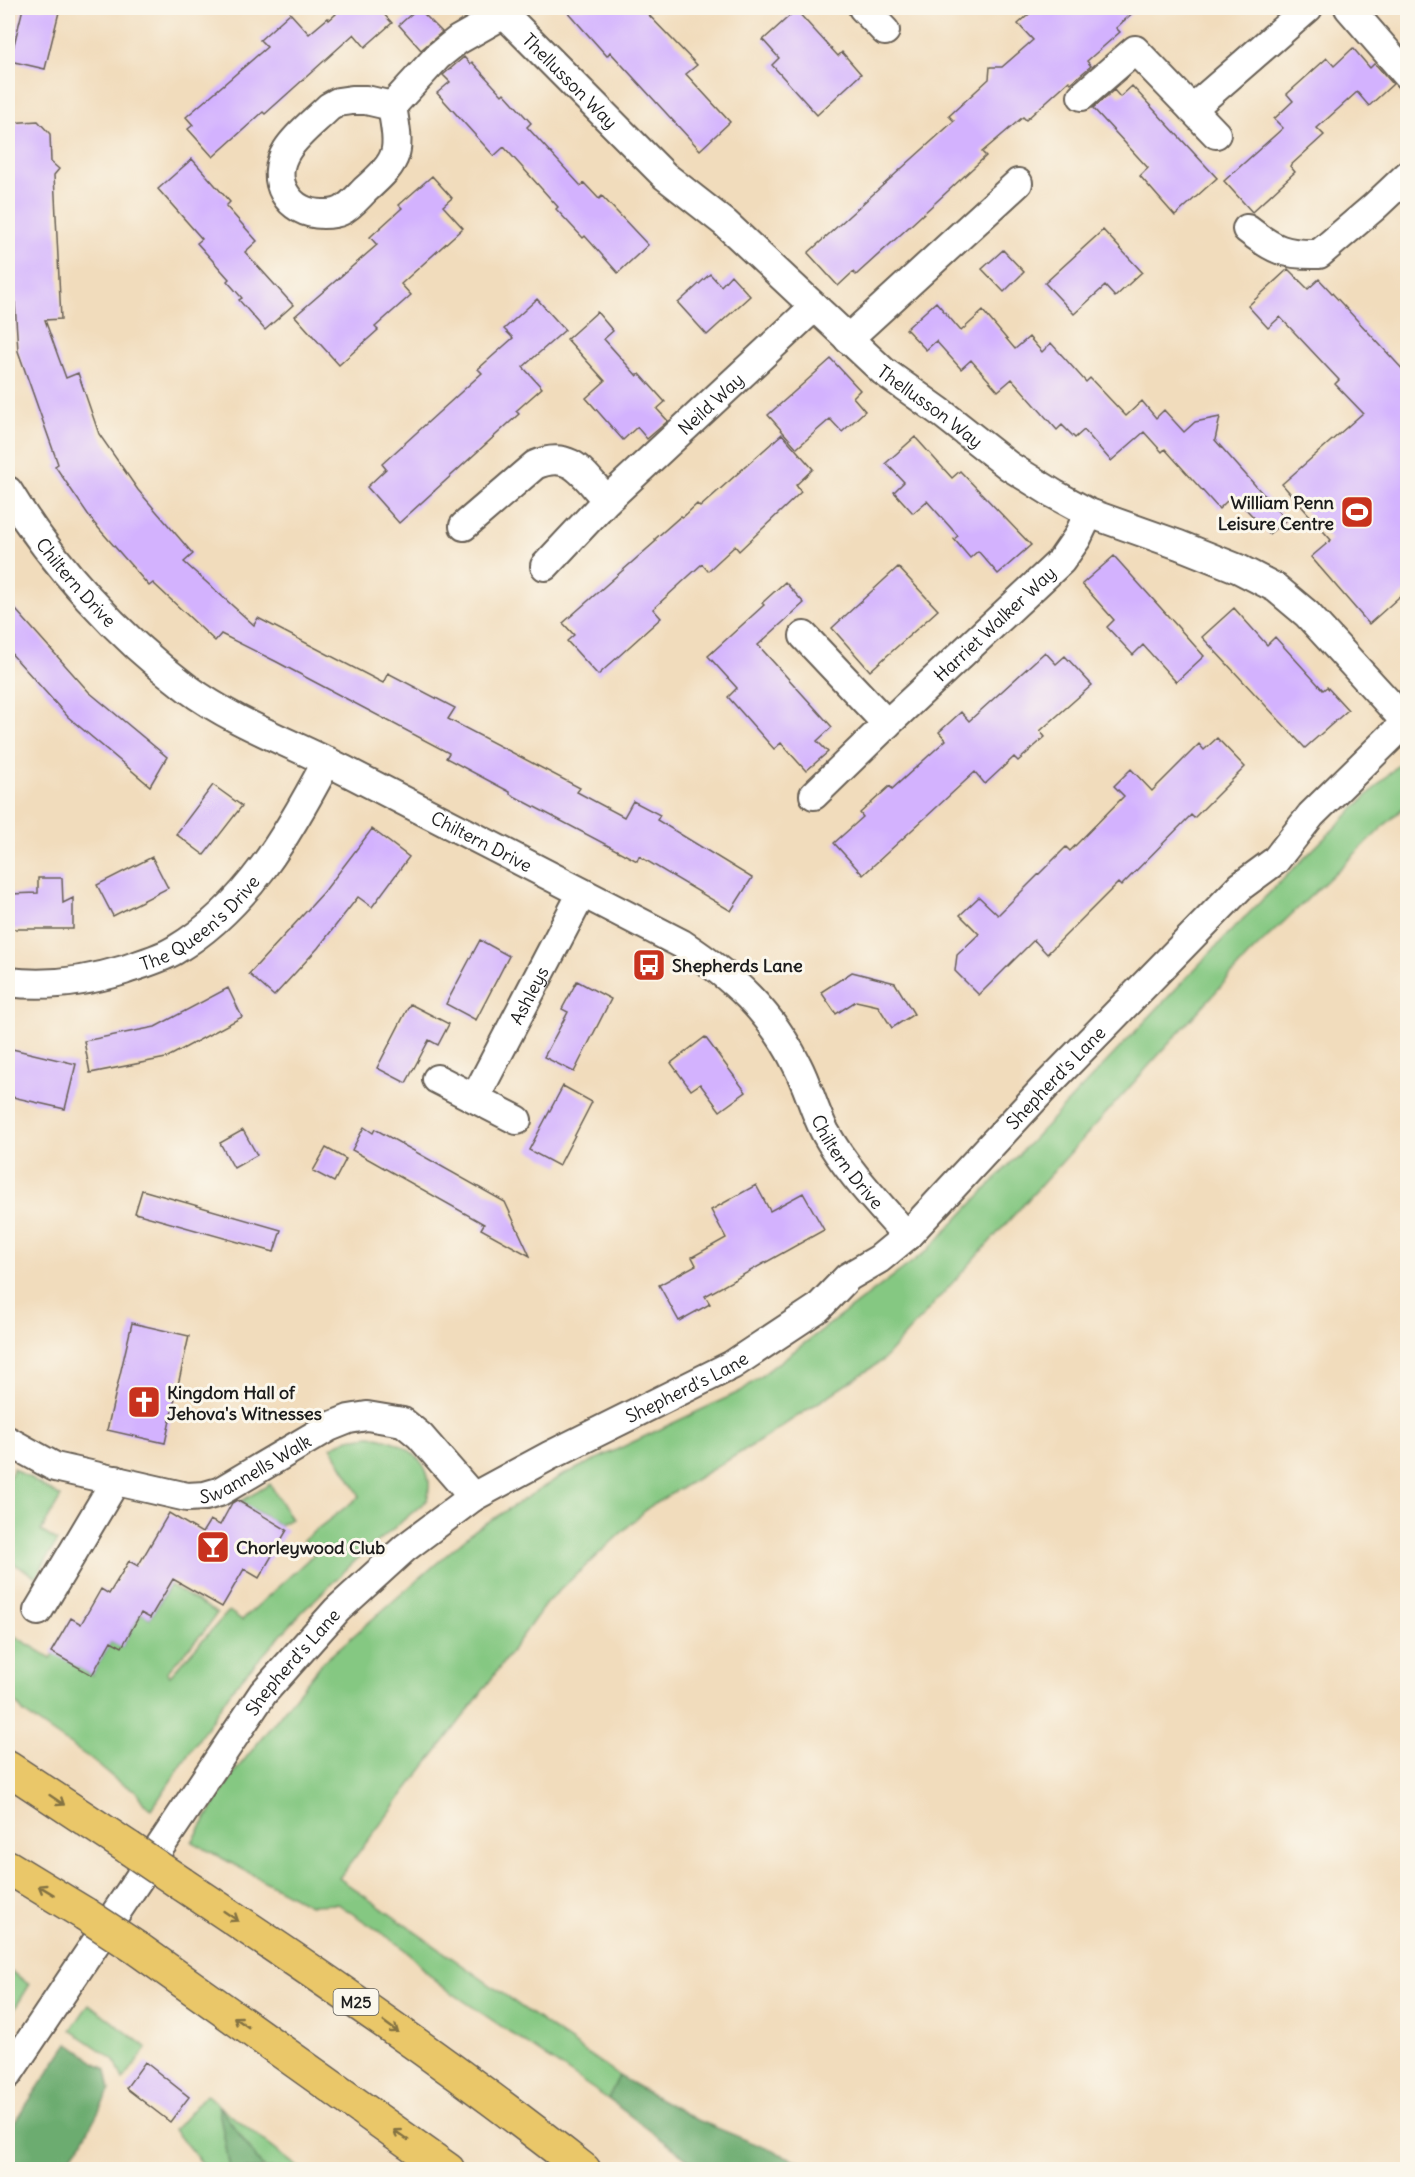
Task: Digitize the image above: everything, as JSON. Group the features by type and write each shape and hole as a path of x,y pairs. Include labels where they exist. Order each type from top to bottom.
{"highway":[{"name":"M25","path":"8,1768 307,1967 528,2125 585,2169"},
{"path":"8,1867 138,1949 448,2169"}],"street":[{"path":"863,8 885,31"},
{"path":"1192,109 1308,8"},
{"name":"Thellusson Way","path":"392,106 438,56 458,40 507,11 665,176 725,223 883,371 1009,466 1054,495 1089,513 1239,569 1276,588 1307,614 1407,721"},
{"path":"1360,11 1407,76"},
{"path":"1082,96 1136,50 1216,134"},
{"path":"352,100 366,100 392,106 396,144 395,157 388,170 343,211 333,214 313,214 293,205 280,182 282,161 288,148 329,107 338,102 352,100"},
{"path":"1247,230 1269,247 1290,254 1318,254 1374,207 1407,175"},
{"path":"848,339 1018,183"},
{"name":"Neild Way","path":"545,566 607,500 814,307"},
{"path":"464,526 535,465 546,460 557,459 573,465 607,500"},
{"name":"Chiltern Drive","path":"8,491 22,514 64,568 103,612 144,652 188,689 236,718 327,761 682,944 717,967 750,996 772,1024 797,1064 826,1132 862,1185 907,1236"},
{"name":"Harriet Walker Way","path":"814,795 886,724 1061,561 1077,538 1089,513"},
{"path":"804,636 886,724"},
{"name":"Shepherd's Lane","path":"8,2074 262,1693 337,1610 405,1548 473,1497 549,1456 732,1365 818,1308 848,1276 879,1259 907,1236 1071,1060 1241,886 1275,861 1311,815 1407,721"},
{"name":"The Queen's Drive","path":"8,982 64,984 101,977 173,951 206,929 257,877 302,809 327,761"},
{"name":"Ashleys","path":"474,1098 582,893"},
{"path":"437,1079 517,1120"},
{"name":"Swannells Walk","path":"8,1441 55,1467 187,1497 205,1496 219,1492 329,1427 349,1419 367,1416 402,1422 420,1436 473,1497"},
{"path":"38,1611 116,1480"}],"green space":[{"path":"1407,756 1407,804 1249,955 882,1361 758,1442 649,1507 547,1602 476,1700 339,1878 619,2076 608,2099 439,1984 401,1946 338,1904 309,1905 192,1842 233,1774 322,1663 475,1530 561,1476 741,1391 928,1250 1228,934"},
{"path":"370,1436 394,1442 415,1455 427,1475 429,1487 427,1500 354,1562 303,1611 232,1689 152,1809 144,1804 135,1790 120,1783 88,1757 24,1713 8,1693 8,1632 51,1658 55,1653 92,1675 111,1641 122,1647 141,1613 150,1618 170,1585 217,1613 206,1629 167,1672 170,1676 229,1611 242,1620 314,1554 303,1540 360,1496 331,1447 348,1439"},
{"path":"13,1468 61,1497 41,1531 57,1541 36,1577 8,1560 8,1480"},
{"path":"270,1484 291,1519 280,1525 240,1502"},
{"path":"8,1970 30,1984 8,2020"},
{"path":"89,2004 147,2048 123,2080 115,2060 71,2030"},
{"path":"68,2043 106,2070 110,2090 83,2140 60,2169 8,2169 8,2132"},
{"path":"619,2076 695,2119 817,2169 701,2169 608,2099"},
{"path":"206,2094 300,2169 264,2169 219,2106 230,2169 207,2169 174,2130"},
{"path":"218,2105 264,2169 230,2169"}],"building":[{"path":"23,8 60,8 45,69 10,61"},
{"path":"330,8 383,8 380,10 392,23 365,47 354,34 213,157 188,129 193,125 186,117 267,47 260,40 290,13 309,34 336,14"},
{"path":"418,8 442,32 421,50 399,25"},
{"path":"564,8 642,8 697,65 686,74 730,122 700,150 610,52 607,56"},
{"path":"1036,8 1138,8 1116,28 1120,32 1087,61 1091,66 1071,83 1069,81 1026,120 1023,117 982,152 986,156 856,275 853,272 838,286 808,253 954,121 949,116 989,79 990,67 1002,67 1033,40 1018,24"},
{"path":"796,10 838,56 842,52 861,74 817,115 772,65 779,58 763,40"},
{"path":"1353,48 1370,68 1374,64 1377,66 1393,84 1369,106 1357,92 1317,128 1324,135 1290,166 1295,172 1252,212 1224,181 1283,128 1274,119 1293,101 1287,94 1327,58 1334,66"},
{"path":"464,57 470,64 472,62 502,95 504,93 531,123 527,127 581,186 584,183 599,199 602,196 648,245 618,273 585,236 583,238 556,209 558,207 504,147 494,156 437,93 450,82 443,75"},
{"path":"1132,86 1217,178 1175,216 1140,176 1148,168 1093,108 1114,90 1120,97"},
{"path":"38,121 50,134 51,162 59,169 54,175 61,319 45,320 66,378 78,373 99,434 138,490 193,554 184,562 254,625 258,618 383,683 388,673 455,708 448,719 580,788 577,792 624,817 633,801 660,815 657,820 752,878 731,911 639,856 637,861 510,794 446,758 449,753 275,661 221,634 215,641 153,583 149,586 94,523 55,466 58,464 18,351 8,190 8,123"},
{"path":"192,159 230,202 226,206 257,241 245,252 293,305 265,330 239,300 242,298 227,281 229,279 197,243 202,239 158,189"},
{"path":"432,176 452,198 443,206 463,228 401,284 411,295 375,327 378,330 339,365 295,316 377,245 370,237 402,208 399,205"},
{"path":"1103,230 1142,272 1115,297 1105,286 1074,314 1045,283"},
{"path":"1003,250 1024,272 1004,292 982,269"},
{"name":"William Penn Leisure Centre","path":"1288,269 1308,289 1319,279 1407,374 1407,590 1369,624 1311,557 1331,540 1282,484 1363,413 1335,384 1339,380 1280,317 1268,328 1248,306"},
{"path":"710,274 721,286 731,275 750,296 707,335 678,303"},
{"path":"537,299 565,330 523,367 542,388 516,411 519,414 399,523 367,487 386,469 382,464 482,373 478,369 513,338 504,329"},
{"path":"936,302 961,331 983,311 1015,349 1029,337 1042,352 1051,343 1086,382 1090,378 1126,416 1142,401 1156,418 1164,410 1184,432 1195,422 1220,417 1215,440 1286,520 1269,534 1233,495 1219,509 1165,449 1162,452 1144,432 1111,461 1084,430 1075,438 1062,425 1057,430 1012,379 998,391 971,360 961,369 936,341 926,350 906,329"},
{"path":"597,312 613,331 604,339 637,376 640,374 665,402 657,409 668,421 647,439 637,427 623,440 586,398 605,381 567,339"},
{"path":"831,359 860,390 853,397 865,411 842,432 830,419 797,448 768,415"},
{"path":"782,434 813,469 796,485 801,492 739,551 735,546 708,571 702,564 653,609 661,618 598,675 567,641 574,635 563,623 681,516 683,517 697,504 700,507"},
{"path":"915,437 952,478 960,471 1031,545 998,574 978,551 970,558 954,539 958,536 927,501 913,513 894,492 904,482 886,463"},
{"path":"1114,556 1204,656 1176,682 1143,645 1133,655 1107,627 1114,620 1082,584"},
{"path":"898,567 938,610 870,671 832,628"},
{"path":"785,582 804,603 758,645 832,727 817,741 828,752 806,771 781,743 774,749 728,697 737,688 708,656 764,605 762,603"},
{"path":"8,601 89,692 167,757 150,786 68,717 8,650"},
{"path":"1234,608 1267,645 1275,637 1323,690 1327,687 1348,710 1305,748 1202,637"},
{"path":"1045,652 1056,664 1065,656 1092,685 1040,731 1045,737 1018,761 1014,757 985,784 975,772 863,875 834,843 863,817 860,813 890,786 892,789 946,740 939,732 961,712 969,721"},
{"path":"1217,738 1245,767 1194,818 1191,815 1121,886 1118,883 1047,954 1034,940 979,995 955,971 957,955 979,934 960,915 979,897 998,915 1066,847 1070,851 1124,796 1114,786 1131,769 1152,791 1199,744 1204,750"},
{"path":"213,785 242,806 204,855 176,834"},
{"path":"372,829 409,857 372,907 358,897 318,948 274,996 249,974 324,892"},
{"path":"152,857 168,888 113,916 97,885"},
{"path":"38,878 62,878 63,903 73,898 73,929 8,929 8,894 38,893"},
{"path":"480,940 509,956 476,1020 446,1004"},
{"path":"852,972 895,983 914,1014 892,1028 878,1006 856,1001 836,1014 821,992"},
{"path":"577,981 611,999 574,1072 544,1057 568,1012 562,1009"},
{"path":"228,988 242,1017 166,1058 90,1073 84,1041 155,1027"},
{"path":"410,1004 449,1024 438,1045 429,1040 406,1083 377,1068"},
{"path":"705,1037 746,1092 720,1111 700,1084 691,1090 671,1063"},
{"path":"8,1048 76,1064 65,1109 8,1096"},
{"path":"563,1086 592,1102 559,1166 529,1150"},
{"path":"364,1127 373,1133 375,1129 505,1202 530,1256 481,1229 484,1224 352,1150"},
{"path":"243,1130 257,1155 234,1168 220,1143"},
{"path":"326,1148 346,1159 334,1182 313,1171"},
{"path":"756,1185 770,1211 803,1193 824,1230 705,1296 710,1304 679,1321 659,1285 696,1265 692,1257 726,1238 711,1210"},
{"path":"142,1190 281,1230 274,1252 135,1213"},
{"name":"Kingdom Hall of Jehova's Witnesses","path":"132,1323 189,1336 165,1443 107,1430"},
{"path":"237,1500 287,1530 259,1578 244,1569 222,1607 173,1579 150,1618 141,1613 122,1647 111,1641 92,1675 51,1652 71,1618 81,1624 101,1589 109,1594 129,1561 138,1566 169,1513 202,1533 210,1520 220,1525 232,1503"},
{"path":"145,2062 189,2097 170,2122 126,2088"}],"place":[{"name":"William Penn Leisure Centre","path":"1357,512"},
{"name":"Shepherds Lane","path":"649,965"},
{"name":"Kingdom Hall of Jehova's Witnesses","path":"144,1402"},
{"name":"Chorleywood Club","path":"213,1547"}]}
